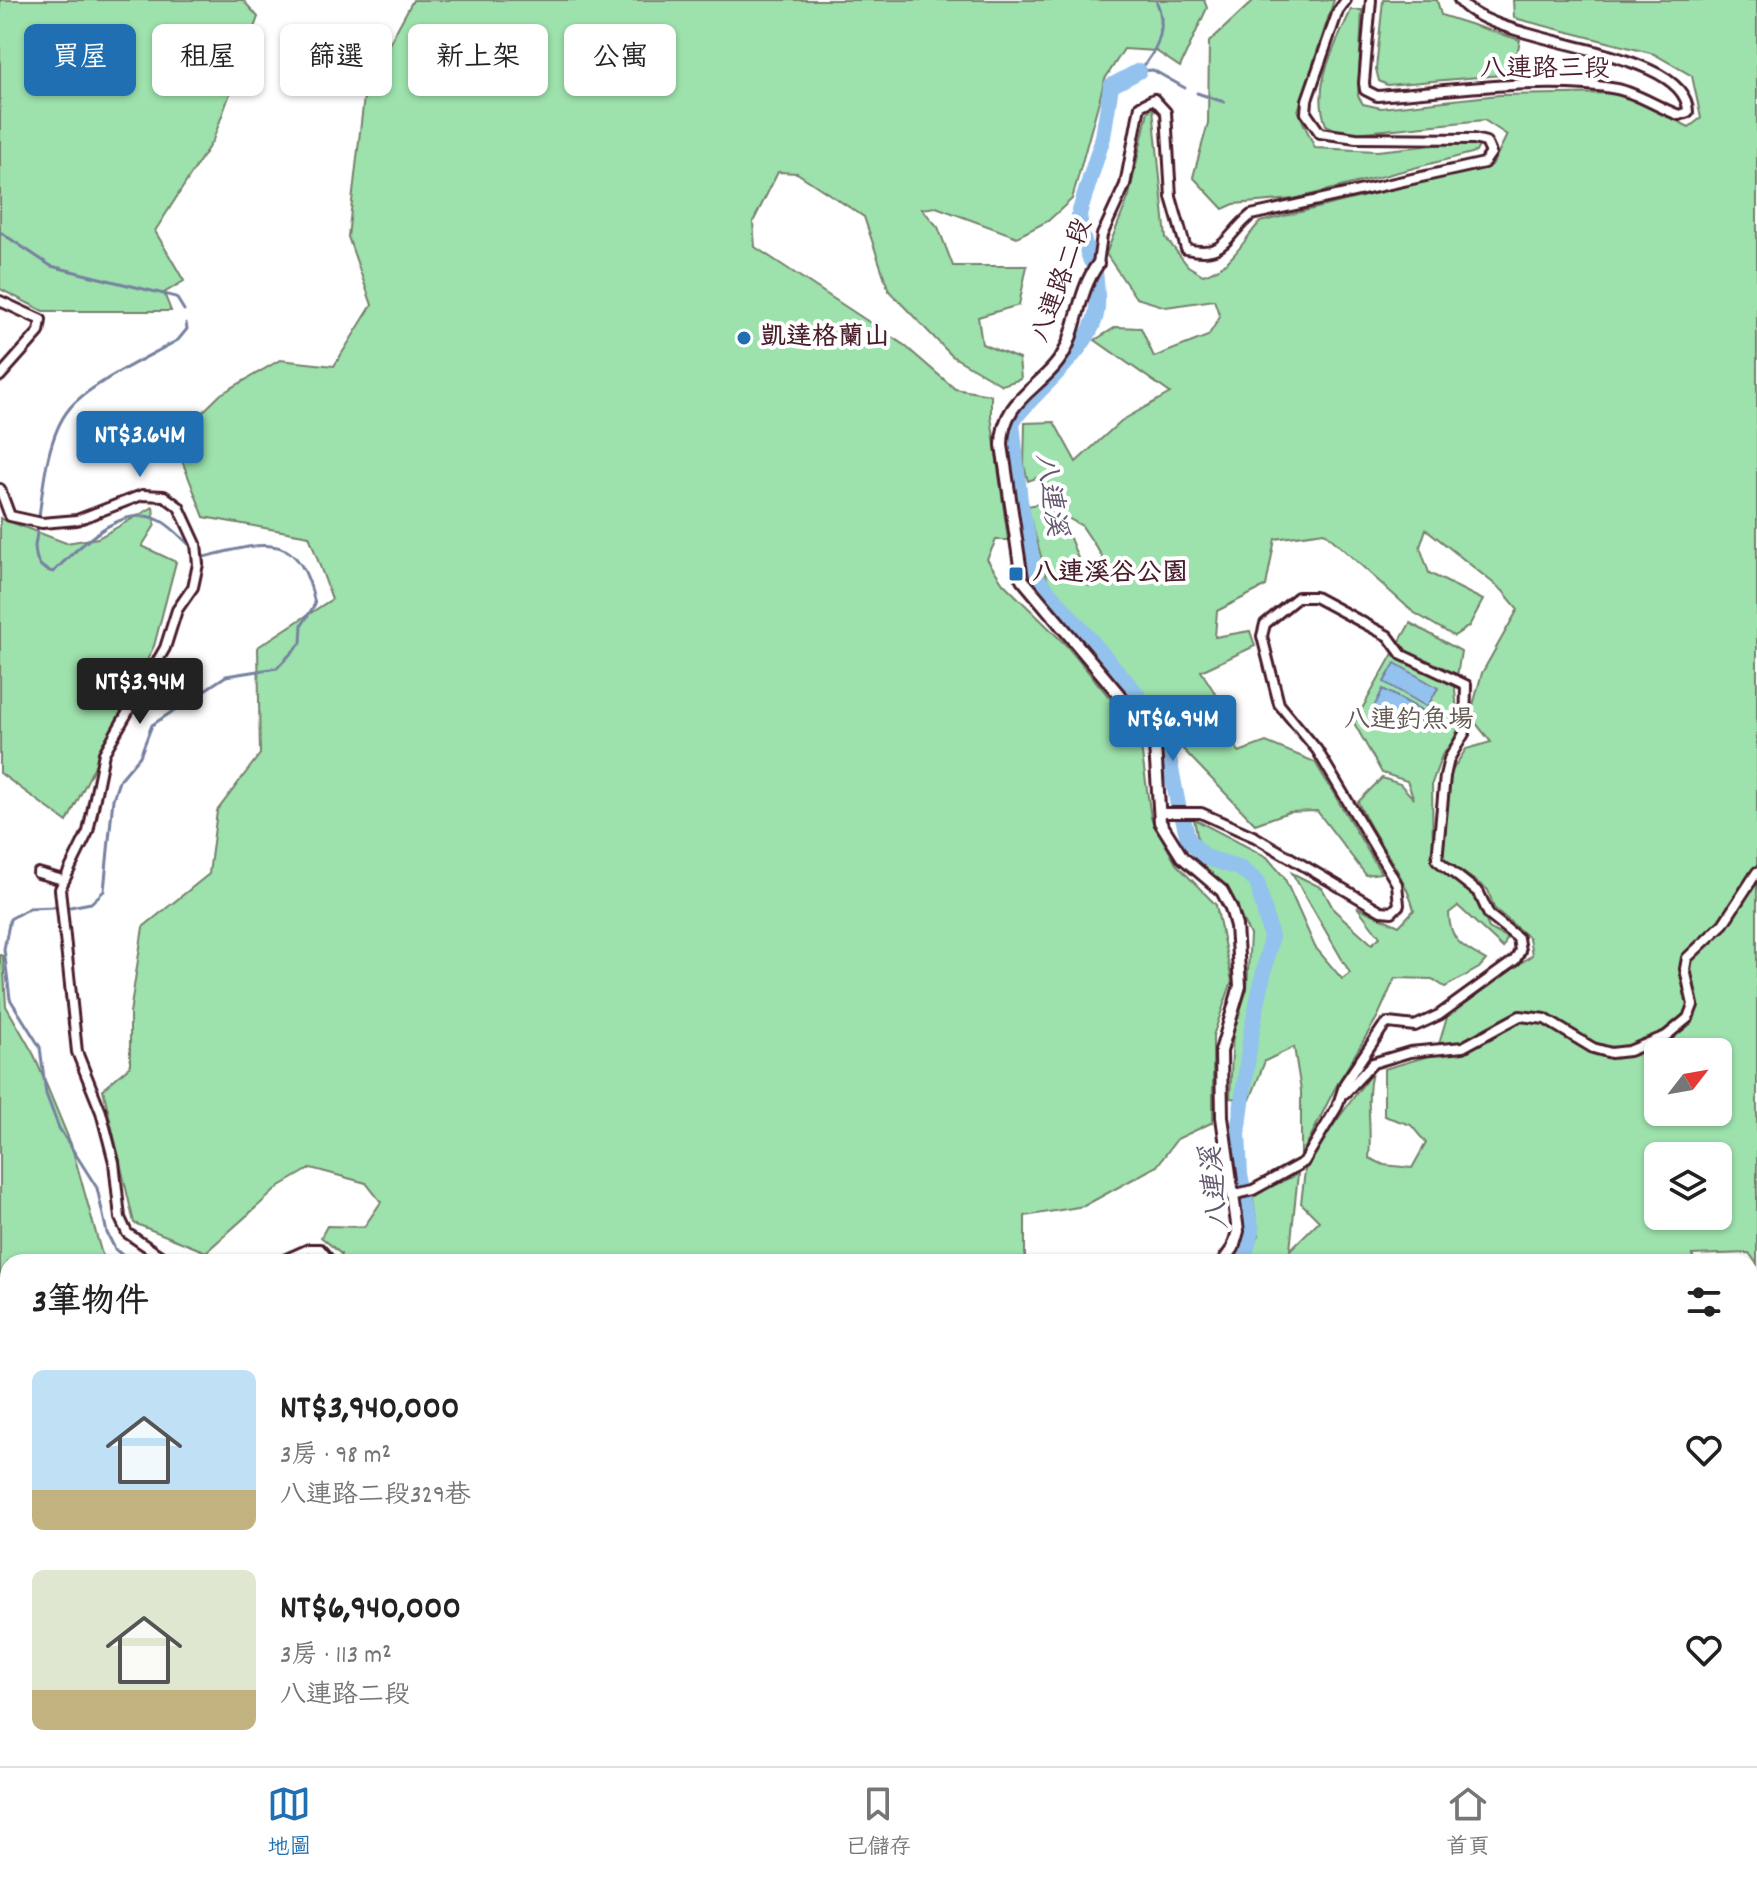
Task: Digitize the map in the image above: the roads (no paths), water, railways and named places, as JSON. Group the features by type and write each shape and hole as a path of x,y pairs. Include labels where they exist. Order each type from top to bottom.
{"street":[{"name":"八連路二段","path":"1229,1254 1238,1231 1222,1117 1221,1051 1240,986 1236,926 1222,891 1182,857 1160,822 1155,746 1132,710 1022,579 1002,445 1002,426 1008,411 1051,369 1068,346 1085,282 1098,264 1102,235 1125,185 1140,106 1154,99 1166,112 1171,197 1186,249 1206,254 1218,250 1251,215 1484,163 1491,153 1486,142 1474,139 1356,138 1320,133 1306,113 1307,100 1338,11 1346,0"},
{"name":"八連路三段","path":"1371,0 1364,83 1365,90 1377,96 1505,86 1599,87 1621,89 1679,115 1688,112 1688,101 1680,90 1628,60 1491,23 1467,11 1459,0"},
{"path":"0,301 41,320 39,332 0,376"},
{"path":"0,489 10,516 38,522 77,520 142,495 164,496 179,507 196,544 193,587 177,610 165,648 104,753 88,832 60,889 77,1052 101,1112 114,1162 120,1218 127,1233 158,1254"},
{"path":"1160,813 1201,813 1255,837 1381,911 1392,912 1399,905 1397,884 1317,750 1279,704 1262,636 1265,624 1298,597 1315,597 1388,636 1402,655 1442,677 1466,685 1465,732 1449,759 1445,776 1437,860 1479,893 1489,915 1518,938 1520,951 1515,960 1439,1015 1415,1026 1388,1023 1383,1027 1345,1083 1304,1162 1253,1190 1235,1194"},
{"path":"1337,1103 1373,1063 1410,1052 1463,1047 1520,1016 1545,1019 1593,1048 1611,1053 1629,1051 1666,1036 1688,1018 1693,1005 1685,969 1687,958 1723,924 1757,872"},
{"path":"38,873 63,880"},
{"path":"298,1254 309,1249 320,1249 324,1254"}],"water":[{"path":"1395,663 1438,688 1427,707 1384,682"},
{"path":"1383,689 1425,712 1415,730 1374,707"}],"waterway":[{"name":"八連溪","path":"1139,71 1160,38 1160,10 1156,0"},
{"path":"1139,71 1153,70 1185,88"},
{"name":"八連溪","path":"1091,261 1082,236 1079,214 1103,137 1111,86 1139,71"},
{"path":"1197,93 1224,102"},
{"path":"0,232 51,266 176,297 184,310"},
{"name":"八連溪","path":"1095,271 1097,308 1085,338 1012,422 1020,501 1036,577 1136,693 1165,737 1178,805"},
{"path":"186,323 187,329 178,340 90,390 60,422 49,456 35,546 39,563 53,572 102,530 131,517 146,516 174,530 195,550"},
{"path":"70,907 91,903 104,891 113,799 119,781 140,756 152,725 226,676 277,668 301,643 302,625 315,604 300,563 289,552 262,546 204,557 201,554"},
{"name":"八連溪","path":"1183,818 1188,839 1205,857 1240,868 1257,882 1271,937 1251,1034 1238,1133 1240,1175 1252,1231 1245,1254"},
{"path":"55,907 29,908 10,919 4,949 10,999 40,1047 46,1094 59,1128 97,1188 107,1233 121,1254"}],"place":[{"name":"凱達格蘭山","path":"744,338"},
{"name":"八連溪谷公園","path":"1016,574"}],"park label":[{"name":"八連釣魚場","path":"1409,721"}]}
